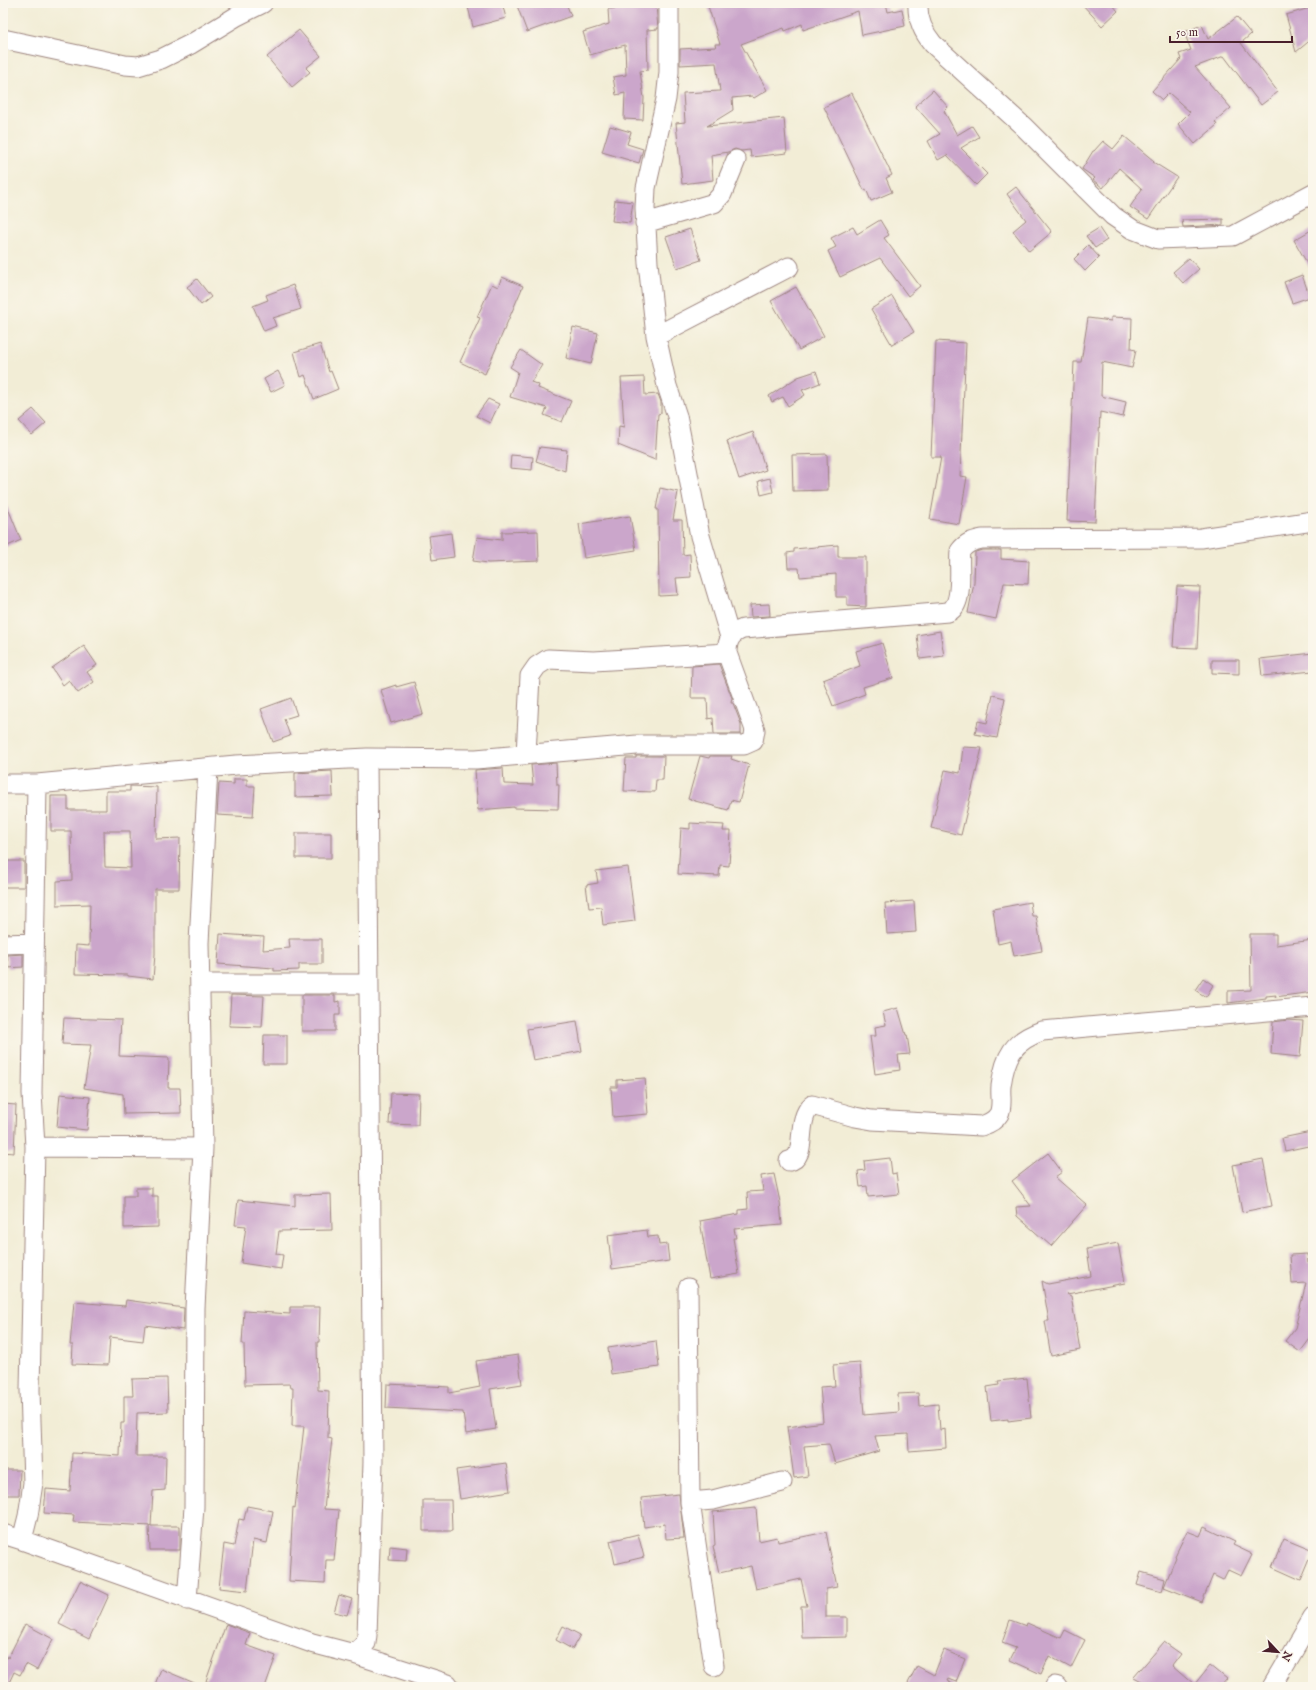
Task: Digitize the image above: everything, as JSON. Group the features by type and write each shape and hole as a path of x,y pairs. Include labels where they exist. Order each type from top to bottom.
{"street":[{"path":"3,39 125,65 138,66 161,59 179,50 263,3"},
{"path":"3,784 37,784 208,768 367,758 476,759 637,745 749,744 753,741 755,730 729,645 700,536 677,416 667,386 656,336 645,223 646,188 666,99 669,72 669,3"},
{"path":"918,3 920,23 925,34 933,44 1023,126 1113,216 1132,230 1158,239 1233,236 1313,193"},
{"path":"645,223 714,202 722,194 736,160"},
{"path":"656,336 789,267"},
{"path":"729,645 736,632 743,629 948,612 952,610 958,600 960,551 965,545 973,540 1201,538 1313,521"},
{"path":"526,755 530,676 537,666 548,659 594,661 729,645"},
{"path":"354,1654 366,1643 367,1635 373,1462 367,758"},
{"path":"187,1600 194,1506 195,1308 203,1148 199,943 208,768"},
{"path":"22,1540 28,1516 33,1483 30,1390 35,1147 32,1093 37,784"},
{"path":"3,944 34,943"},
{"path":"200,984 369,984"},
{"path":"789,1161 798,1157 803,1120 807,1110 812,1105 854,1117 872,1120 981,1126 990,1123 998,1116 1001,1106 1001,1087 1006,1062 1012,1049 1029,1036 1042,1031 1313,1007"},
{"path":"35,1147 203,1148"},
{"path":"688,1288 690,1502 714,1666"},
{"path":"690,1502 713,1500 782,1482"},
{"path":"3,1534 312,1643 354,1654 451,1686"},
{"path":"1272,1687 1313,1617"}],"building":[{"path":"467,3 502,3 506,18 473,27"},
{"path":"516,3 566,3 571,16 527,32"},
{"path":"707,3 886,3 888,12 902,9 905,26 862,35 858,11 803,30 802,24 785,31 784,28 741,44 767,90 754,98 752,96 732,98 733,110 707,126 784,118 787,153 751,157 750,150 741,151 735,149 728,152 711,155 713,180 682,184 676,123 685,122 683,93 720,91 716,63 680,65 680,49 716,47 715,44 720,44"},
{"path":"1081,3 1111,3 1118,11 1102,26"},
{"path":"656,5 658,29 647,30 648,70 640,71 644,98 643,120 624,119 625,93 616,95 613,77 626,75 625,45 590,55 583,32 609,24 608,9"},
{"path":"1313,7 1313,38 1296,52 1286,15"},
{"path":"1237,17 1251,34 1241,43 1278,92 1261,105 1224,56 1195,67 1231,108 1215,122 1217,125 1195,144 1178,124 1190,112 1169,93 1162,100 1152,91 1181,59 1179,54 1191,50 1184,32 1202,25 1208,39"},
{"path":"299,30 321,56 306,68 310,72 292,87 267,57"},
{"path":"933,90 948,107 944,111 957,135 972,126 979,137 961,148 987,174 976,185 947,155 938,160 928,141 940,134 915,106"},
{"path":"852,93 892,175 886,178 892,192 871,201 866,189 864,190 824,107"},
{"path":"610,126 631,132 627,144 643,149 639,163 602,152"},
{"path":"1124,136 1154,161 1153,162 1177,177 1148,219 1130,207 1142,189 1119,168 1103,188 1093,180 1095,178 1082,169 1093,151 1103,141 1113,149"},
{"path":"1016,187 1052,232 1029,251 1013,231 1026,220 1007,194"},
{"path":"615,200 633,202 630,223 612,221"},
{"path":"1223,219 1223,225 1183,227 1182,220"},
{"path":"880,220 889,235 884,238 920,286 908,296 880,258 840,277 828,251 836,247 831,238 853,227 857,234"},
{"path":"1099,228 1107,240 1095,248 1086,236"},
{"path":"690,229 701,260 677,268 666,237"},
{"path":"1313,229 1313,274 1294,240"},
{"path":"1088,245 1099,257 1085,271 1074,259"},
{"path":"1189,258 1199,269 1183,283 1173,272"},
{"path":"1302,275 1310,297 1292,303 1284,282"},
{"path":"502,277 523,286 485,374 460,362 480,318 477,317 492,284 498,287"},
{"path":"197,279 211,297 201,305 187,287"},
{"path":"293,285 301,309 273,318 276,326 264,331 253,306 268,300 266,295"},
{"path":"796,287 824,336 799,350 771,301"},
{"path":"892,296 914,332 892,345 871,309"},
{"path":"1111,317 1132,318 1131,349 1136,350 1132,368 1102,362 1101,396 1126,402 1123,417 1100,412 1095,522 1067,521 1074,362 1081,362 1088,318 1111,321"},
{"path":"573,327 598,333 591,364 566,358"},
{"path":"936,341 966,343 960,476 967,477 959,524 930,519 941,457 931,457"},
{"path":"320,344 329,372 331,371 338,389 314,399 305,375 301,377 294,352"},
{"path":"521,350 542,365 531,382 539,385 538,388 571,401 562,422 544,415 547,408 510,397 518,372 510,367"},
{"path":"278,371 285,385 271,392 264,379"},
{"path":"816,371 820,383 802,390 805,395 788,406 783,397 772,402 769,396 798,377"},
{"path":"644,377 645,395 658,394 661,402 661,413 658,414 655,460 618,445 619,426 624,427 621,378"},
{"path":"488,399 499,404 490,423 476,416"},
{"path":"33,409 46,423 32,435 19,421"},
{"path":"753,432 766,470 739,479 727,441"},
{"path":"540,447 567,450 565,471 536,461"},
{"path":"827,454 828,490 793,491 792,455"},
{"path":"511,455 533,457 532,470 510,468"},
{"path":"770,478 773,492 761,495 758,481"},
{"path":"660,488 678,492 673,520 682,520 683,555 690,554 691,577 676,578 678,595 659,596 658,509 656,509"},
{"path":"3,496 21,540 3,548"},
{"path":"630,516 636,550 584,558 579,524"},
{"path":"538,531 539,561 488,563 473,561 477,537 502,540 502,532"},
{"path":"451,533 454,557 432,560 429,536"},
{"path":"838,545 838,557 866,557 866,607 847,606 847,597 836,597 836,574 800,577 799,568 788,568 787,553 794,552 794,549"},
{"path":"983,550 1001,550 1001,559 1029,561 1028,584 1004,583 996,619 968,613 974,583 975,552"},
{"path":"1177,586 1200,587 1197,648 1173,647"},
{"path":"769,604 770,616 751,617 750,605"},
{"path":"940,631 944,656 920,659 917,635"},
{"path":"882,643 893,678 863,687 865,694 833,706 823,680 860,666 856,651"},
{"path":"84,646 97,665 87,672 94,682 78,693 69,680 63,685 52,668"},
{"path":"1313,653 1313,671 1262,676 1260,659"},
{"path":"1212,660 1239,660 1239,674 1212,673"},
{"path":"719,664 732,698 731,703 733,703 741,724 741,734 714,734 713,718 708,719 707,698 691,698 692,666"},
{"path":"414,682 423,714 391,723 381,690 396,685 396,687"},
{"path":"993,695 1005,698 997,738 975,734 978,721 987,723"},
{"path":"291,698 297,715 284,719 290,736 273,742 261,709"},
{"path":"963,747 982,748 961,835 931,828 945,770 960,773"},
{"path":"636,756 664,756 663,780 656,780 655,792 624,791 626,758 636,758"},
{"path":"700,756 709,758 710,756 732,756 731,759 749,765 739,802 731,800 728,810 688,799"},
{"path":"556,763 557,785 559,785 558,809 514,807 478,810 475,770 503,768 504,784 533,785 531,765"},
{"path":"332,771 333,796 295,797 295,773"},
{"path":"234,779 247,779 247,786 255,786 253,817 217,815 219,783 234,784"},
{"path":"130,786 157,787 156,839 180,838 179,889 155,889 155,954 153,979 128,975 75,974 76,945 89,946 90,904 57,905 57,881 72,880 71,831 51,831 51,796 68,796 68,810 106,810 106,791 130,791","holes":["104,831 130,831 131,868 105,867"]},
{"path":"690,823 724,825 723,831 731,831 729,866 720,865 719,876 678,874 681,828 690,829"},
{"path":"296,833 331,833 331,858 296,858"},
{"path":"3,861 24,861 24,887 3,887"},
{"path":"628,867 635,921 603,925 601,907 589,908 586,885 598,883 596,871"},
{"path":"914,901 916,932 887,934 885,903"},
{"path":"1030,902 1032,916 1036,916 1042,951 1014,956 1011,941 998,944 993,909"},
{"path":"220,934 264,937 263,950 290,948 289,939 322,939 322,964 299,964 299,970 274,971 274,968 218,964"},
{"path":"1250,934 1276,934 1276,945 1313,940 1313,992 1275,997 1276,995 1266,996 1266,998 1228,1003 1228,991 1251,990"},
{"path":"23,954 23,967 8,968 7,955"},
{"path":"1203,978 1213,985 1206,997 1195,990"},
{"path":"231,995 264,996 262,1027 229,1026"},
{"path":"302,995 335,995 335,1002 340,1001 340,1015 335,1015 335,1031 302,1031"},
{"path":"898,1008 907,1035 910,1054 898,1055 900,1070 875,1074 870,1036 876,1036 875,1027 886,1025 883,1012"},
{"path":"64,1018 121,1020 119,1056 169,1058 168,1088 180,1088 181,1113 124,1114 123,1094 84,1088 91,1045 62,1044"},
{"path":"1288,1020 1303,1021 1300,1057 1271,1054 1273,1022"},
{"path":"577,1021 582,1051 533,1060 527,1029"},
{"path":"264,1035 287,1035 287,1064 263,1064"},
{"path":"645,1078 648,1114 613,1117 611,1087 617,1087 617,1080"},
{"path":"391,1093 419,1094 418,1125 389,1124"},
{"path":"60,1094 90,1097 87,1130 57,1127"},
{"path":"3,1104 16,1105 14,1153 3,1152"},
{"path":"1311,1132 1313,1145 1285,1151 1282,1138"},
{"path":"1048,1153 1062,1172 1055,1177 1087,1205 1051,1246 1017,1216 1016,1207 1031,1206 1012,1181"},
{"path":"890,1158 892,1174 896,1173 899,1194 868,1197 867,1186 860,1187 858,1171 865,1170 864,1161"},
{"path":"1263,1159 1272,1206 1242,1212 1233,1165"},
{"path":"774,1174 780,1202 782,1225 734,1229 736,1238 733,1238 739,1274 710,1279 700,1221 739,1214 739,1210 748,1209 747,1192 763,1191 761,1176"},
{"path":"136,1188 152,1188 152,1196 158,1196 158,1227 124,1228 124,1196 136,1196"},
{"path":"331,1194 332,1230 279,1231 276,1254 283,1255 281,1269 241,1263 246,1226 235,1225 238,1200 295,1206 295,1195"},
{"path":"647,1230 648,1237 658,1236 659,1245 667,1244 669,1261 612,1269 608,1235"},
{"path":"1118,1243 1125,1283 1067,1294 1071,1296 1080,1350 1051,1356 1045,1321 1049,1321 1042,1281 1048,1284 1091,1276 1087,1249"},
{"path":"1307,1254 1308,1263 1313,1263 1313,1335 1300,1352 1285,1341 1295,1328 1306,1283 1292,1284 1290,1255"},
{"path":"126,1300 184,1308 183,1330 145,1325 143,1341 110,1337 108,1365 72,1364 73,1345 70,1345 74,1302 125,1306"},
{"path":"290,1307 320,1307 319,1342 317,1342 318,1390 329,1391 328,1438 332,1439 324,1509 339,1510 334,1560 326,1560 325,1583 289,1581 293,1507 295,1508 304,1426 292,1426 293,1388 291,1388 290,1384 245,1385 244,1344 242,1344 244,1311 290,1314"},
{"path":"656,1341 659,1367 611,1374 608,1348"},
{"path":"518,1355 522,1384 490,1389 496,1429 466,1434 463,1412 386,1408 387,1384 449,1387 449,1393 480,1387 476,1361"},
{"path":"860,1363 864,1415 899,1412 898,1394 918,1393 919,1406 938,1404 940,1430 945,1429 946,1448 909,1451 908,1434 875,1436 879,1451 835,1464 829,1444 804,1446 808,1476 794,1478 787,1427 823,1422 820,1387 835,1386 833,1365"},
{"path":"167,1378 168,1412 137,1413 136,1456 166,1456 165,1490 153,1491 151,1526 73,1522 74,1515 44,1513 46,1489 70,1491 72,1453 120,1456 121,1423 124,1423 124,1396 133,1396 132,1379"},
{"path":"1027,1378 1031,1418 1008,1421 1008,1419 991,1421 987,1387 999,1385 998,1381"},
{"path":"506,1463 510,1491 460,1499 456,1470"},
{"path":"3,1470 20,1470 19,1495 3,1495"},
{"path":"679,1494 684,1538 666,1539 665,1524 644,1527 641,1498"},
{"path":"423,1500 451,1500 452,1531 423,1531"},
{"path":"247,1506 273,1511 267,1543 253,1540 247,1591 219,1588 224,1544 234,1546 239,1519 244,1520"},
{"path":"756,1508 759,1541 777,1537 778,1542 826,1532 837,1587 826,1589 826,1617 847,1617 847,1637 802,1638 801,1606 807,1606 801,1579 756,1589 751,1566 719,1573 713,1546 715,1545 713,1512"},
{"path":"149,1526 180,1526 180,1550 150,1550"},
{"path":"1204,1527 1235,1542 1233,1545 1252,1554 1241,1576 1228,1570 1223,1580 1213,1575 1202,1602 1164,1587 1176,1557 1175,1556 1187,1531 1200,1536"},
{"path":"638,1534 644,1557 615,1564 610,1541"},
{"path":"1284,1539 1313,1551 1301,1580 1272,1567"},
{"path":"390,1546 407,1548 406,1561 389,1560"},
{"path":"1141,1572 1165,1579 1162,1592 1137,1585"},
{"path":"80,1581 109,1595 89,1639 59,1624"},
{"path":"339,1595 352,1599 347,1615 334,1612"},
{"path":"1010,1620 1026,1626 1027,1623 1061,1638 1065,1630 1085,1640 1071,1668 1049,1656 1041,1674 1010,1660 1016,1648 1002,1643"},
{"path":"25,1624 53,1639 37,1670 26,1664 20,1675 14,1672 7,1687 3,1687 3,1655 8,1658"},
{"path":"226,1624 250,1633 246,1645 276,1656 265,1687 223,1687 206,1681"},
{"path":"563,1626 580,1635 572,1649 556,1640"},
{"path":"1164,1642 1181,1654 1172,1666 1194,1685 1210,1665 1227,1679 1220,1687 1153,1687 1134,1677"},
{"path":"944,1650 965,1659 956,1682 948,1679 947,1681 958,1687 906,1687 917,1666 934,1675"},
{"path":"161,1669 204,1687 154,1687"}]}
